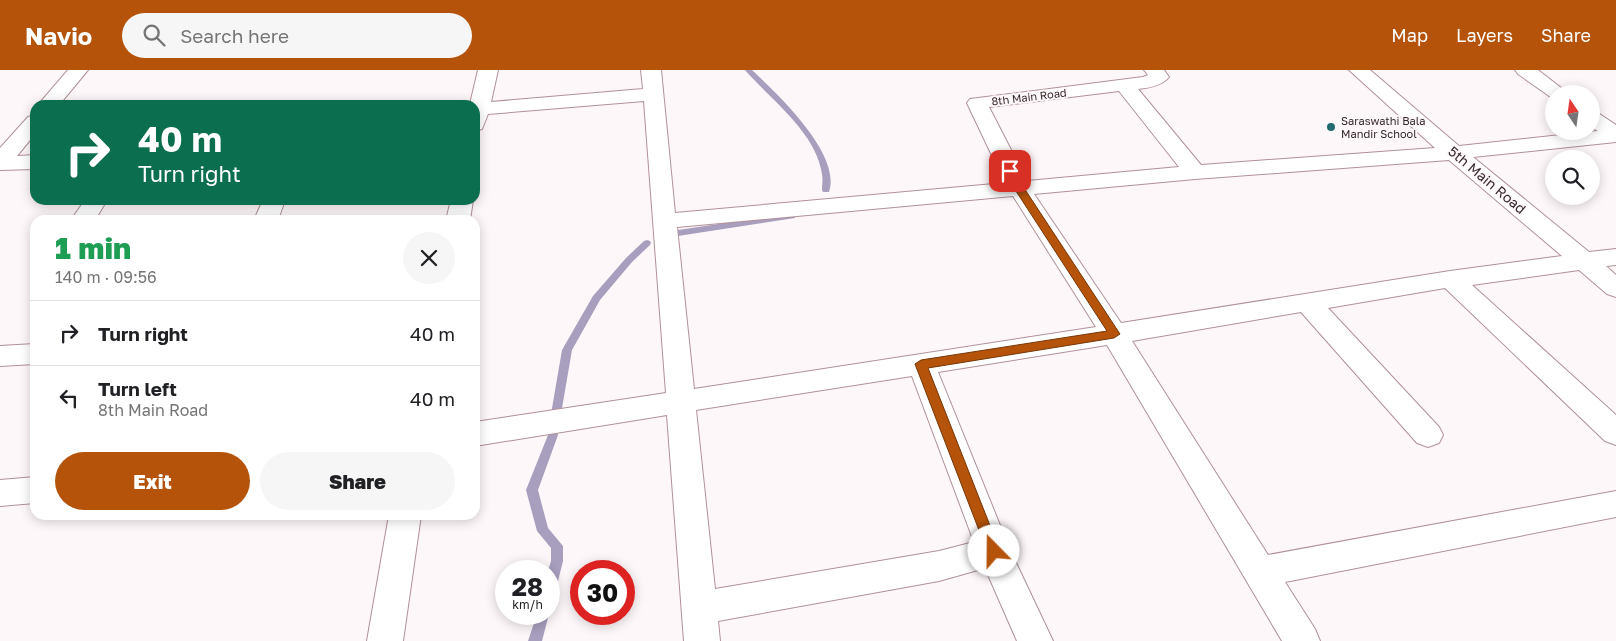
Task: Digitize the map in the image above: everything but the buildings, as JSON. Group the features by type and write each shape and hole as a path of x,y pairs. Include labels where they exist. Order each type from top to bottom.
{"street":[{"path":"52,100 78,70"},
{"path":"480,100 488,70"},
{"name":"8th Main Road","path":"1154,70 1159,77 1147,82 977,103 1019,188 1114,334 1302,641"},
{"name":"5th Main Road","path":"1359,70 1454,153 1616,288"},
{"path":"1525,70 1546,85"},
{"path":"480,114 652,82 666,221 702,641"},
{"path":"1124,85 1195,172"},
{"path":"1600,123 1616,135"},
{"path":"0,162 30,127"},
{"path":"666,221 1195,172 1454,153 1616,135"},
{"path":"0,162 30,162"},
{"path":"480,433 1114,334 1450,279 1616,257"},
{"path":"1450,279 1616,433"},
{"path":"1307,302 1428,435"},
{"path":"0,356 30,354"},
{"path":"921,364 994,551 1035,641"},
{"path":"0,493 30,490"},
{"path":"1260,572 1616,504"},
{"path":"385,641 404,520"},
{"path":"700,608 939,566 994,551"}],"waterway":[{"path":"748,70 787,108 812,141 821,158 826,174 826,190"},
{"path":"678,233 792,216"},
{"path":"556,414 567,350 596,298 629,260 647,243"},
{"path":"553,435 532,490 543,531 557,546 557,560"},
{"path":"535,641 540,625"}],"place":[{"name":"Saraswathi Bala Mandir School","path":"1331,127"}],"route":[{"path":"994,551 921,364 1114,334 1019,188 1010,171"}]}
